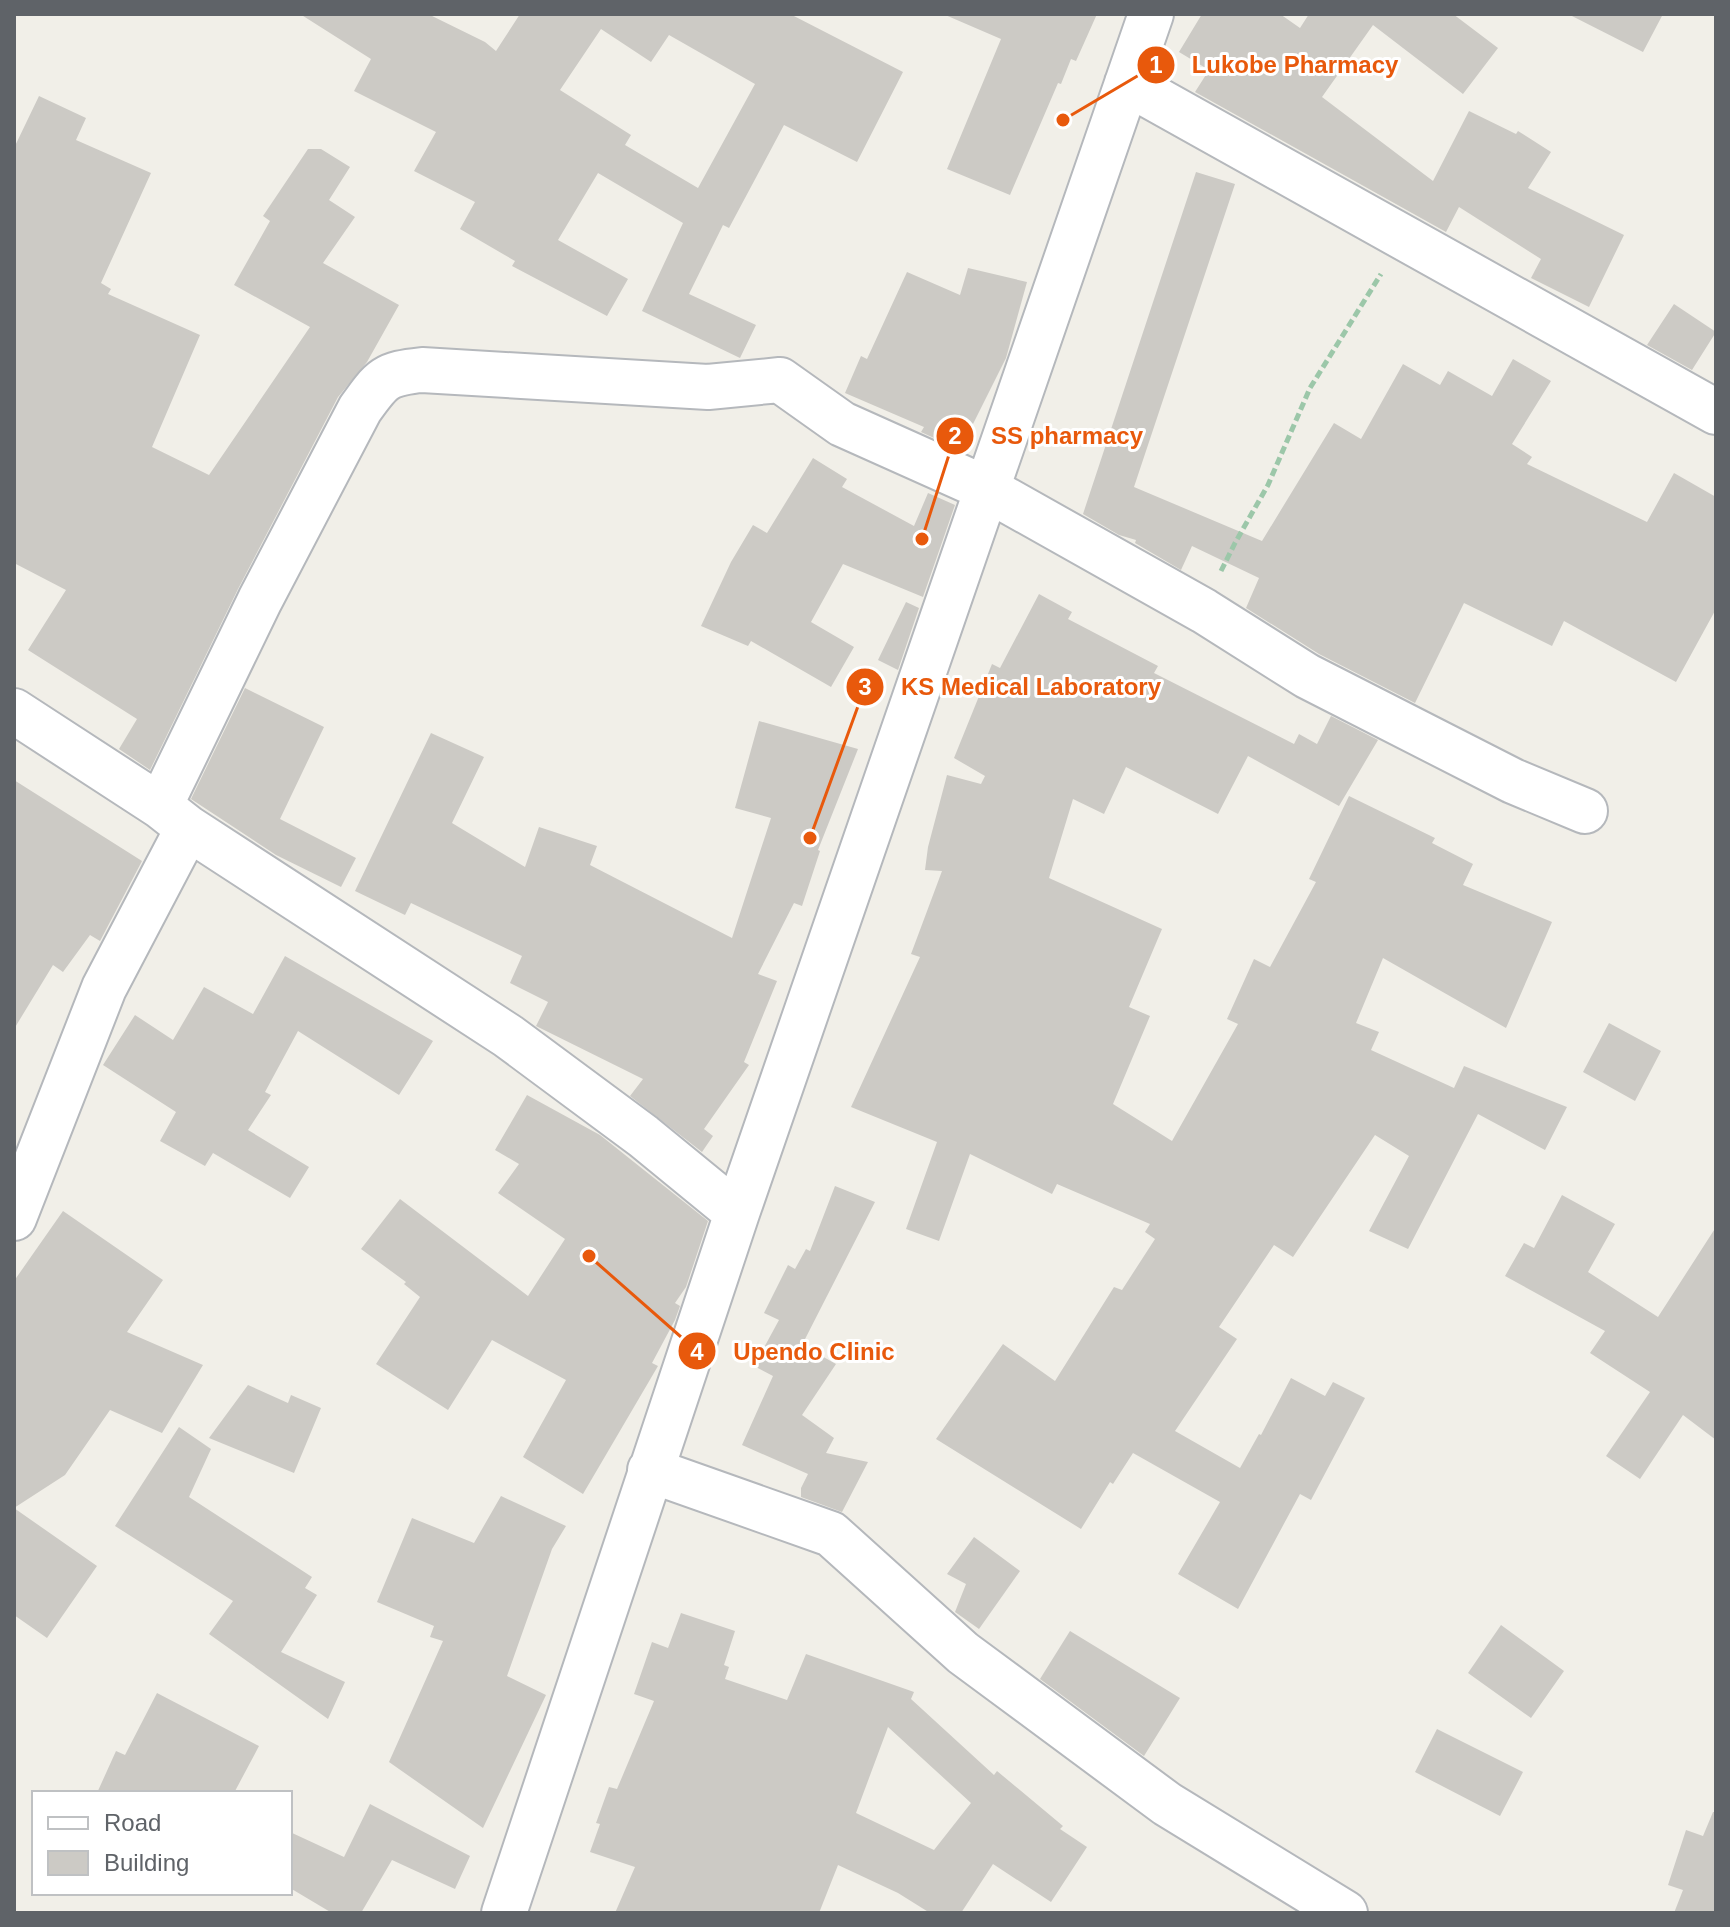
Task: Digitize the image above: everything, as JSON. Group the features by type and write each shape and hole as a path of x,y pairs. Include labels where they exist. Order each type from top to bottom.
{"street":[{"path":"504,1913 737,1213 1151,14"},
{"path":"1127,83 1716,412"},
{"path":"14,1218 260,600 334,457 375,387 393,373 422,370 708,387 780,380 842,424 987,489 1204,611 1307,676 1513,781 1585,811"},
{"path":"14,711 508,1036 643,1136 737,1213"},
{"path":"650,1470 831,1534 963,1653 1141,1785 1345,1913"}],"path":[{"path":"1204,611 1235,543 1268,485 1310,388 1403,239"}],"building":[{"path":"300,14 428,14 485,42 496,51 520,14 790,14 903,72 857,162 784,125 729,228 723,225 689,294 756,325 740,358 642,311 683,223 598,173 558,240 628,279 607,316 512,266 515,261 460,229 475,202 414,171 436,132 354,91 371,59","holes":["601,29 651,62 669,35 755,84 698,188 625,145 631,135 560,90"]},
{"path":"943,14 1097,14 1076,61 1071,59 1061,84 1058,83 1010,195 947,169 1001,39"},
{"path":"1202,14 1280,14 1300,28 1309,14 1453,14 1498,48 1463,94 1373,25 1322,97 1433,181 1469,111 1516,134 1518,131 1551,152 1528,188 1624,235 1589,307 1531,278 1541,259 1459,207 1446,232 1195,92 1209,70 1179,52"},
{"path":"1568,14 1663,14 1643,52"},
{"path":"39,96 86,118 76,140 151,173 101,283 111,289 108,294 200,335 152,447 209,475 310,327 234,285 270,221 263,216 308,149 321,149 350,167 329,200 355,217 323,263 399,305 367,362 338,397 238,589 150,770 119,749 137,719 28,650 66,590 14,563 14,148"},
{"path":"1196,172 1235,184 1134,487 1262,541 1334,423 1361,439 1403,364 1440,385 1448,371 1492,396 1513,359 1551,381 1512,444 1532,457 1527,464 1647,522 1674,473 1716,497 1716,609 1676,682 1564,621 1552,646 1464,603 1415,703 1319,654 1246,608 1259,578 1192,546 1181,570 1135,543 1136,540 1119,535 1083,514"},
{"path":"968,268 1027,282 1006,358 960,450 921,432 924,427 845,393 861,356 867,359 907,272 960,295"},
{"path":"1674,304 1716,332 1692,370 1647,345"},
{"path":"813,458 847,479 842,487 914,526 928,493 955,505 923,597 843,564 811,622 854,647 831,687 751,641 748,646 701,626 731,562 753,525 767,533"},
{"path":"1039,594 1072,612 1068,619 1158,666 1154,673 1294,744 1299,734 1317,744 1331,716 1378,740 1339,806 1248,756 1218,814 1126,767 1104,814 1073,799 1049,878 1162,929 1129,1007 1150,1016 1113,1104 1172,1141 1238,1024 1227,1019 1254,959 1270,967 1316,882 1309,879 1349,796 1435,838 1432,843 1473,864 1463,885 1552,922 1506,1028 1383,958 1356,1023 1379,1032 1371,1050 1454,1088 1464,1066 1567,1107 1545,1150 1478,1114 1408,1249 1369,1231 1409,1156 1375,1135 1293,1257 1274,1245 1219,1327 1237,1339 1175,1431 1240,1468 1291,1378 1325,1396 1333,1382 1365,1398 1311,1500 1300,1494 1238,1609 1178,1574 1220,1502 1133,1453 1113,1484 1110,1482 1081,1529 936,1439 1003,1344 1055,1381 1114,1287 1122,1290 1155,1239 1145,1232 1150,1224 1057,1184 1052,1194 970,1154 939,1241 906,1229 937,1142 851,1107 920,957 911,954 942,871 925,870 947,775 981,784 985,776 954,758 992,664 1000,668"},
{"path":"906,602 919,608 898,670 878,660"},
{"path":"245,688 324,727 280,819 356,858 341,887 276,855 191,799"},
{"path":"759,721 858,749 818,850 802,906 794,903 758,974 777,981 744,1062 749,1065 704,1129 713,1136 702,1152 630,1096 643,1079 536,1026 548,1002 510,983 522,956 411,903 405,915 355,891 431,733 484,757 452,823 525,867 539,827 597,846 590,865 732,938 771,818 735,808"},
{"path":"14,780 142,861 100,941 90,935 63,972 53,965 14,1029"},
{"path":"285,956 433,1041 399,1095 298,1031 265,1092 271,1095 248,1130 309,1167 290,1198 213,1153 205,1166 160,1141 176,1112 103,1065 135,1015 173,1040 204,987 253,1014"},
{"path":"1609,1023 1661,1051 1635,1101 1583,1072"},
{"path":"527,1095 600,1135 708,1221 686,1287 675,1303 680,1306 675,1320 652,1363 658,1366 583,1494 523,1457 566,1380 492,1340 448,1410 376,1364 420,1297 404,1284 406,1282 361,1249 400,1199 528,1296 565,1239 498,1193 519,1164 495,1150"},
{"path":"835,1186 875,1202 802,1345 836,1364 802,1415 834,1438 826,1453 868,1462 842,1512 801,1497 801,1488 808,1474 742,1445 773,1376 754,1366 779,1320 764,1313 788,1265 795,1269 806,1249 810,1251"},
{"path":"1562,1195 1615,1224 1588,1272 1658,1317 1716,1227 1716,1440 1683,1415 1640,1479 1606,1456 1650,1392 1590,1353 1605,1331 1505,1276 1524,1243 1534,1248"},
{"path":"63,1211 163,1280 127,1332 203,1365 162,1433 110,1410 65,1475 14,1508 14,1281"},
{"path":"248,1385 288,1403 291,1395 321,1408 294,1473 209,1438"},
{"path":"179,1427 211,1449 189,1497 312,1577 305,1588 317,1595 281,1652 345,1682 328,1719 209,1634 233,1601 115,1526"},
{"path":"501,1496 566,1526 552,1549 507,1676 546,1695 483,1828 389,1762 443,1641 430,1637 434,1626 377,1602 412,1518 474,1543"},
{"path":"14,1508 97,1566 47,1638 14,1615"},
{"path":"974,1537 1020,1571 979,1629 955,1612 966,1584 947,1574"},
{"path":"681,1613 735,1631 724,1665 729,1667 725,1679 787,1700 806,1654 914,1692 911,1699 994,1775 997,1771 1063,1826 1060,1829 1087,1847 1051,1902 993,1864 961,1913 930,1913 898,1893 838,1865 819,1913 615,1913 635,1867 590,1852 609,1787 617,1789 654,1701 634,1694 652,1642 668,1648","holes":["888,1727 971,1803 934,1850 856,1813"]},
{"path":"1501,1625 1564,1671 1531,1718 1468,1673"},
{"path":"1070,1631 1180,1698 1144,1756 1040,1679"},
{"path":"157,1693 259,1746 235,1791 98,1791 116,1751 125,1755"},
{"path":"1437,1729 1523,1772 1500,1816 1415,1772"},
{"path":"370,1804 470,1856 455,1889 392,1860 361,1913 332,1913 292,1889 292,1833 344,1857"},
{"path":"1713,1812 1716,1812 1716,1913 1674,1913 1683,1890 1668,1885 1686,1830 1703,1836"}],"place":[{"name":"Lukobe Pharmacy","path":"1063,120"},
{"name":"SS pharmacy","path":"922,539"},
{"name":"KS Medical Laboratory","path":"810,838"},
{"name":"Upendo Clinic","path":"589,1256"}]}
